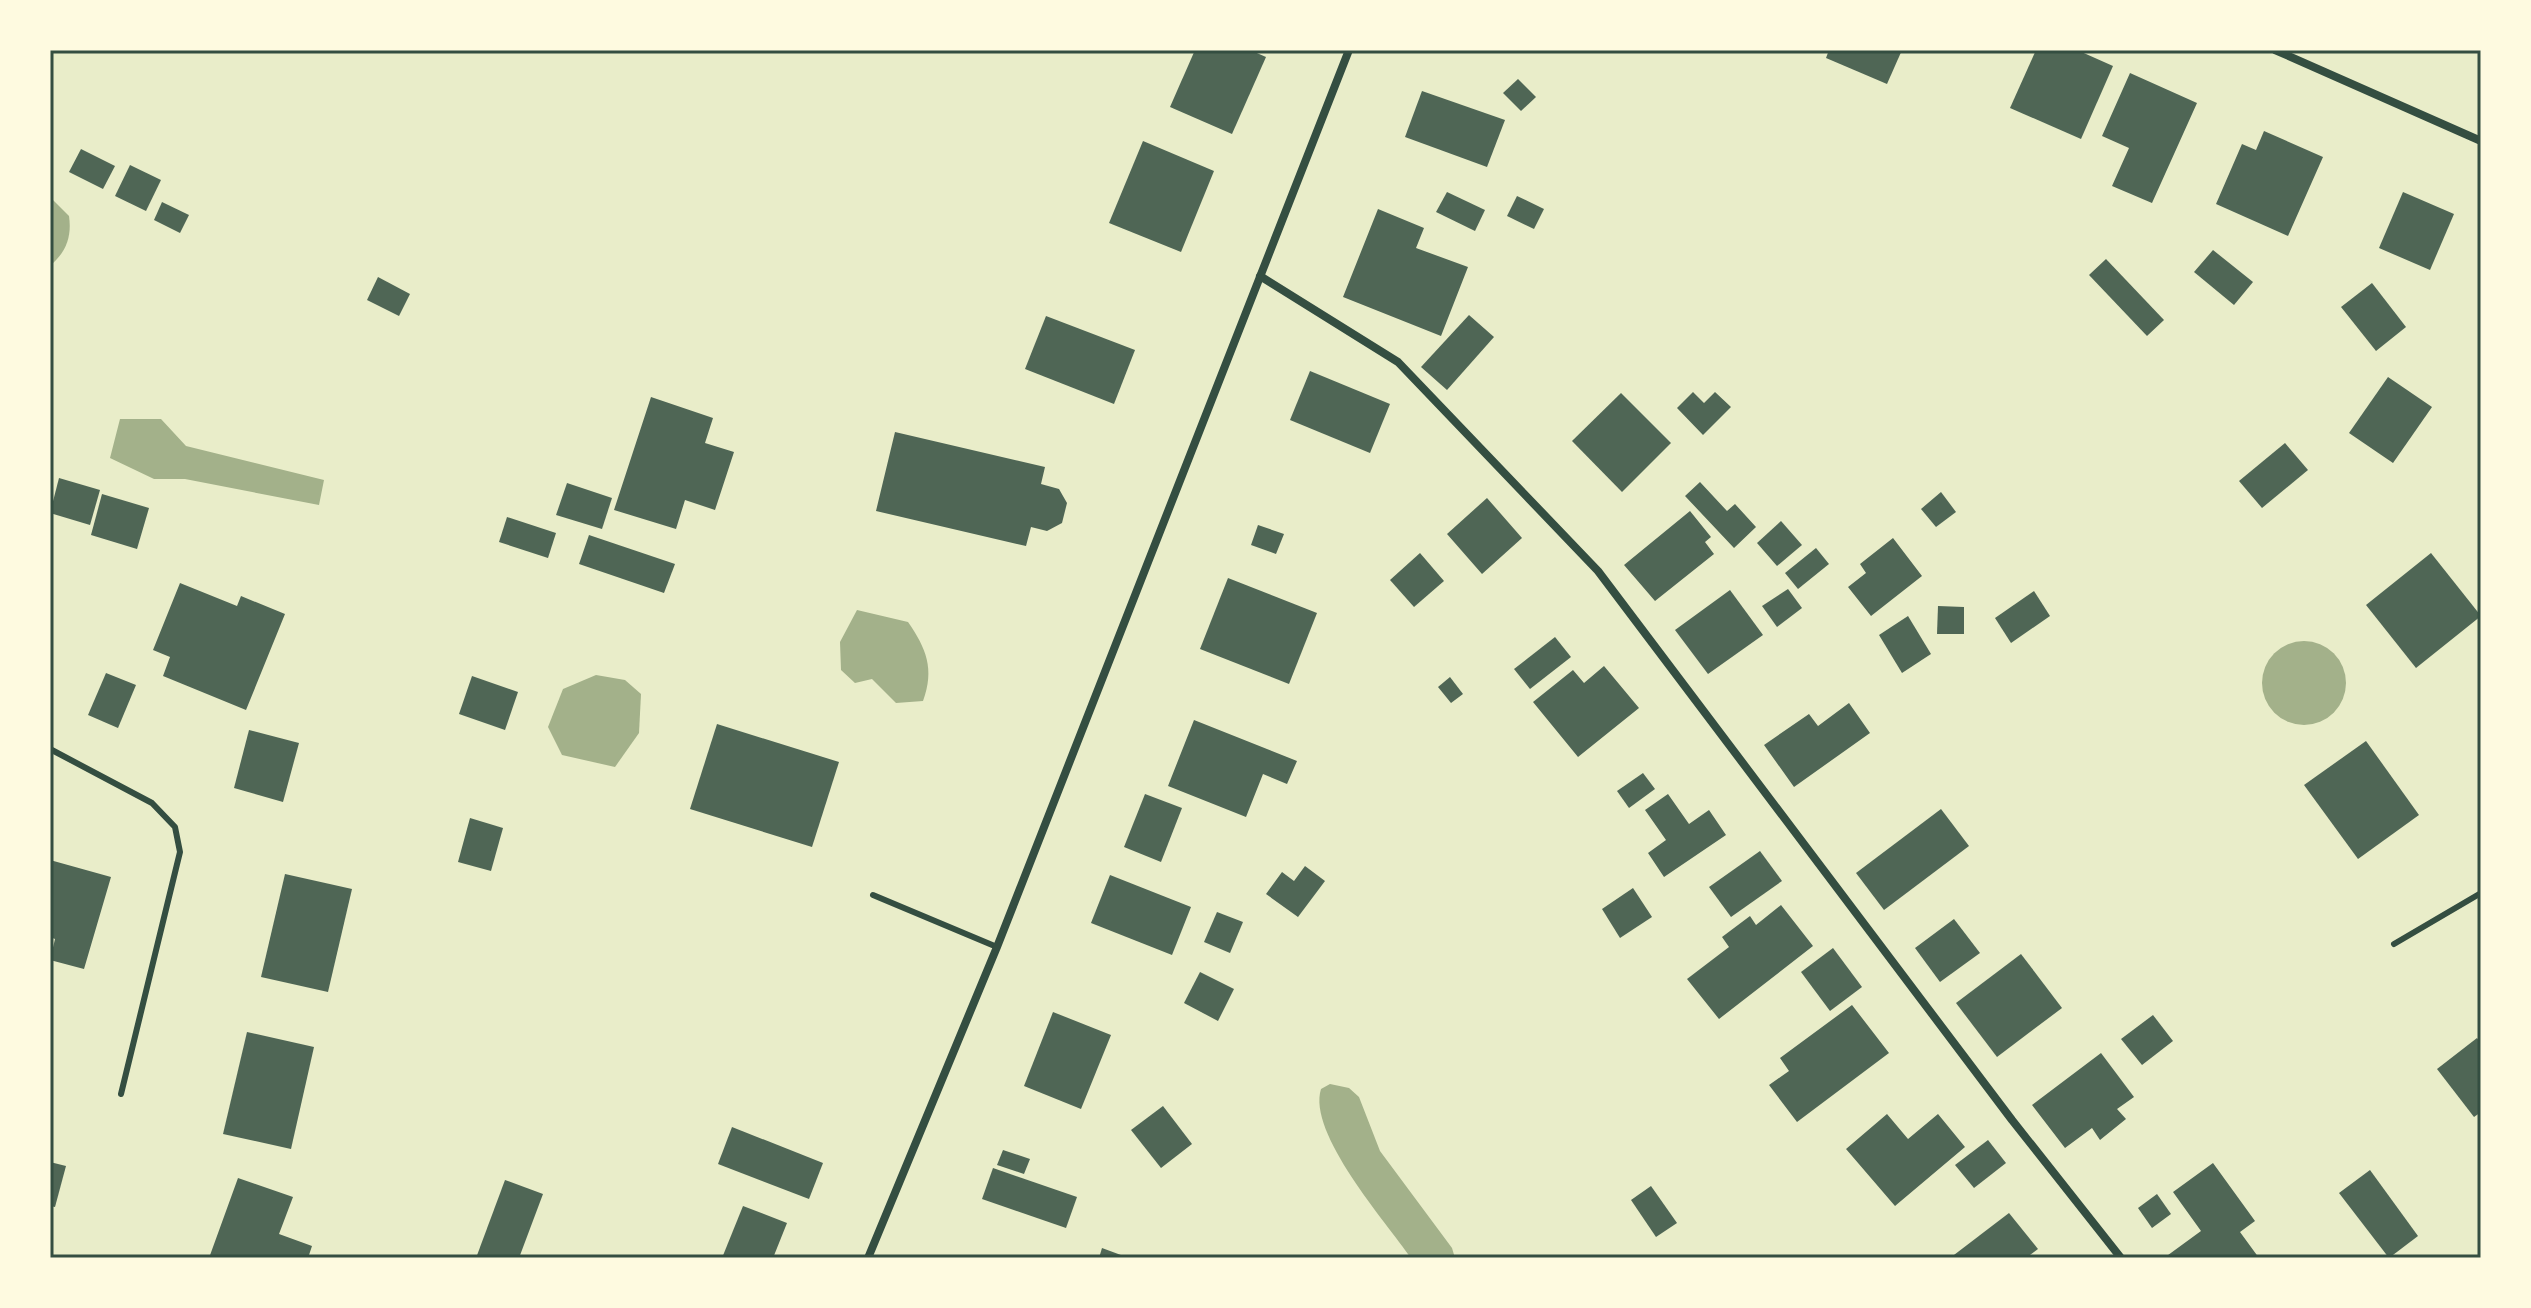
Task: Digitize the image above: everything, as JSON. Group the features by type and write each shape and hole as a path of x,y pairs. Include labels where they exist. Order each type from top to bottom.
{"street":[{"path":"868,1258 997,947 1349,50"},
{"path":"2275,50 2481,141"},
{"path":"1260,276 1398,362 1598,571 2012,1120 2121,1258"}],"lane":[{"path":"50,749 152,803 175,827 180,852 121,1094"},
{"path":"2394,944 2481,893"},
{"path":"873,895 997,947"}],"shaded area":[{"path":"50,197 69,216 70,224 67,244 50,266"},
{"path":"120,419 161,419 186,446 324,480 319,505 185,479 154,479 110,458"},
{"path":"857,610 908,622 927,659 928,679 923,701 896,703 872,679 855,683 841,670 840,642"},
{"path":"2296,641 2312,641 2328,648 2339,659 2346,683 2343,699 2334,713 2312,725 2296,725 2280,718 2269,707 2262,691 2262,675 2269,659 2280,648"},
{"path":"596,675 625,680 641,694 639,733 615,767 562,755 548,727 563,689"},
{"path":"1330,1084 1349,1088 1359,1097 1380,1151 1452,1248 1455,1258 1411,1258 1368,1200 1351,1176 1326,1129 1320,1107 1321,1089"}],"building":[{"path":"1195,50 1250,50 1266,57 1232,134 1170,107"},
{"path":"1829,50 1902,50 1887,84 1826,58"},
{"path":"2036,50 2077,50 2113,66 2081,139 2010,108"},
{"path":"2130,73 2197,103 2152,203 2112,186 2129,148 2102,136"},
{"path":"1518,79 1536,97 1521,111 1503,93"},
{"path":"1422,91 1505,120 1487,167 1405,137"},
{"path":"2264,131 2323,157 2288,236 2216,204 2242,144 2256,150"},
{"path":"1143,141 1214,171 1181,252 1109,223"},
{"path":"81,149 115,166 103,189 69,172"},
{"path":"130,165 161,180 146,211 115,196"},
{"path":"1447,192 1485,210 1475,231 1436,212"},
{"path":"2403,192 2454,214 2430,270 2379,248"},
{"path":"1517,196 1544,209 1534,229 1507,216"},
{"path":"162,202 189,215 180,233 154,220"},
{"path":"1378,209 1424,228 1416,248 1468,267 1441,336 1343,297"},
{"path":"2213,250 2253,282 2234,305 2194,272"},
{"path":"2106,259 2164,320 2147,336 2089,275"},
{"path":"378,277 410,294 399,316 367,300"},
{"path":"2372,283 2406,327 2376,351 2341,307"},
{"path":"1469,315 1494,337 1447,390 1421,367"},
{"path":"1046,316 1135,350 1114,404 1025,369"},
{"path":"1310,371 1390,404 1370,453 1290,420"},
{"path":"2388,377 2432,407 2393,463 2349,433"},
{"path":"1693,392 1704,403 1715,392 1731,407 1703,435 1677,408"},
{"path":"1621,393 1671,443 1622,492 1572,441"},
{"path":"651,397 713,418 705,443 734,452 715,510 685,500 676,529 614,510"},
{"path":"895,432 1045,467 1041,484 1059,489 1067,503 1062,523 1047,531 1031,527 1026,546 876,511"},
{"path":"2285,443 2308,470 2262,508 2239,481"},
{"path":"59,478 100,490 90,525 50,513"},
{"path":"1700,482 1727,511 1735,504 1756,527 1734,548 1685,496"},
{"path":"567,483 612,498 602,529 556,515"},
{"path":"1941,492 1956,512 1936,527 1921,509"},
{"path":"102,494 149,508 137,549 91,535"},
{"path":"1487,498 1522,538 1482,574 1447,534"},
{"path":"1690,511 1711,537 1705,542 1714,554 1655,601 1624,565"},
{"path":"507,517 556,533 548,558 499,542"},
{"path":"1781,521 1802,545 1777,566 1757,543"},
{"path":"1258,525 1284,534 1276,554 1251,545"},
{"path":"589,535 675,564 664,593 579,564"},
{"path":"1893,538 1922,576 1871,616 1848,587 1866,573 1860,564"},
{"path":"1816,548 1829,564 1798,589 1785,573"},
{"path":"1420,553 1444,581 1414,607 1390,580"},
{"path":"2431,553 2481,616 2416,668 2366,605"},
{"path":"1228,578 1317,613 1289,684 1200,649"},
{"path":"180,583 237,606 241,596 285,614 246,710 163,676 170,657 153,650"},
{"path":"1788,589 1802,608 1777,627 1762,606"},
{"path":"1730,590 1763,635 1708,674 1675,630"},
{"path":"2034,591 2050,616 2011,643 1995,618"},
{"path":"1938,606 1964,607 1964,634 1937,634"},
{"path":"1908,616 1931,654 1902,673 1879,635"},
{"path":"1555,637 1571,657 1530,689 1514,669"},
{"path":"1604,666 1639,708 1578,757 1533,702 1573,670 1584,683"},
{"path":"106,673 136,685 118,728 88,715"},
{"path":"472,676 518,692 505,730 459,714"},
{"path":"1450,677 1463,694 1451,703 1438,687"},
{"path":"1849,703 1870,733 1794,787 1764,745 1809,714 1818,726"},
{"path":"1194,720 1297,761 1287,784 1263,774 1246,817 1168,786"},
{"path":"717,724 839,762 812,847 690,809"},
{"path":"249,730 299,743 283,802 234,788"},
{"path":"2366,741 2419,815 2358,859 2304,785"},
{"path":"1643,773 1655,789 1629,808 1617,791"},
{"path":"1145,794 1182,808 1161,862 1124,847"},
{"path":"1668,794 1689,824 1709,810 1726,835 1664,877 1648,853 1666,840 1645,810"},
{"path":"1941,809 1969,846 1884,910 1856,873"},
{"path":"470,818 503,828 491,871 458,862"},
{"path":"1760,851 1782,881 1731,917 1709,887"},
{"path":"50,860 111,877 84,969 50,960 55,939 50,937"},
{"path":"1305,866 1325,881 1298,917 1266,894 1282,872 1294,881"},
{"path":"285,874 352,889 328,992 261,977"},
{"path":"1110,875 1191,907 1172,955 1091,923"},
{"path":"1633,888 1652,917 1620,938 1602,909"},
{"path":"1781,905 1813,946 1719,1019 1687,979 1729,947 1722,937 1750,916 1756,925"},
{"path":"1217,912 1243,922 1230,953 1204,942"},
{"path":"1954,919 1980,953 1940,982 1915,948"},
{"path":"1833,948 1862,987 1830,1011 1801,972"},
{"path":"2021,954 2062,1008 1997,1057 1956,1003"},
{"path":"1200,972 1234,989 1218,1021 1184,1003"},
{"path":"1852,1005 1889,1053 1797,1122 1769,1085 1789,1071 1780,1058"},
{"path":"1053,1012 1111,1035 1081,1109 1024,1086"},
{"path":"2153,1015 2173,1041 2142,1065 2121,1039"},
{"path":"247,1032 314,1047 291,1149 223,1134"},
{"path":"2477,1038 2481,1044 2481,1112 2474,1117 2437,1069"},
{"path":"2101,1053 2134,1097 2117,1109 2126,1119 2100,1140 2092,1128 2065,1148 2032,1105"},
{"path":"1163,1106 1192,1144 1161,1168 1131,1130"},
{"path":"1887,1114 1908,1139 1938,1114 1965,1147 1895,1206 1846,1149"},
{"path":"732,1127 823,1163 809,1199 718,1164"},
{"path":"1988,1140 2006,1163 1974,1188 1955,1165"},
{"path":"1003,1150 1030,1159 1024,1174 997,1165"},
{"path":"50,1162 66,1166 55,1207 50,1206"},
{"path":"2213,1163 2255,1221 2240,1232 2259,1258 2164,1258 2201,1231 2173,1192"},
{"path":"993,1168 1077,1197 1066,1228 982,1199"},
{"path":"2370,1170 2418,1236 2389,1258 2339,1193"},
{"path":"238,1178 293,1197 279,1234 312,1246 308,1258 209,1258"},
{"path":"505,1180 543,1194 519,1258 476,1258"},
{"path":"1651,1186 1677,1223 1656,1237 1631,1200"},
{"path":"2157,1194 2171,1214 2152,1228 2138,1208"},
{"path":"743,1206 787,1223 773,1258 722,1258"},
{"path":"2009,1213 2038,1249 2026,1258 1950,1258"},
{"path":"1102,1248 1129,1258 1099,1258"}]}
